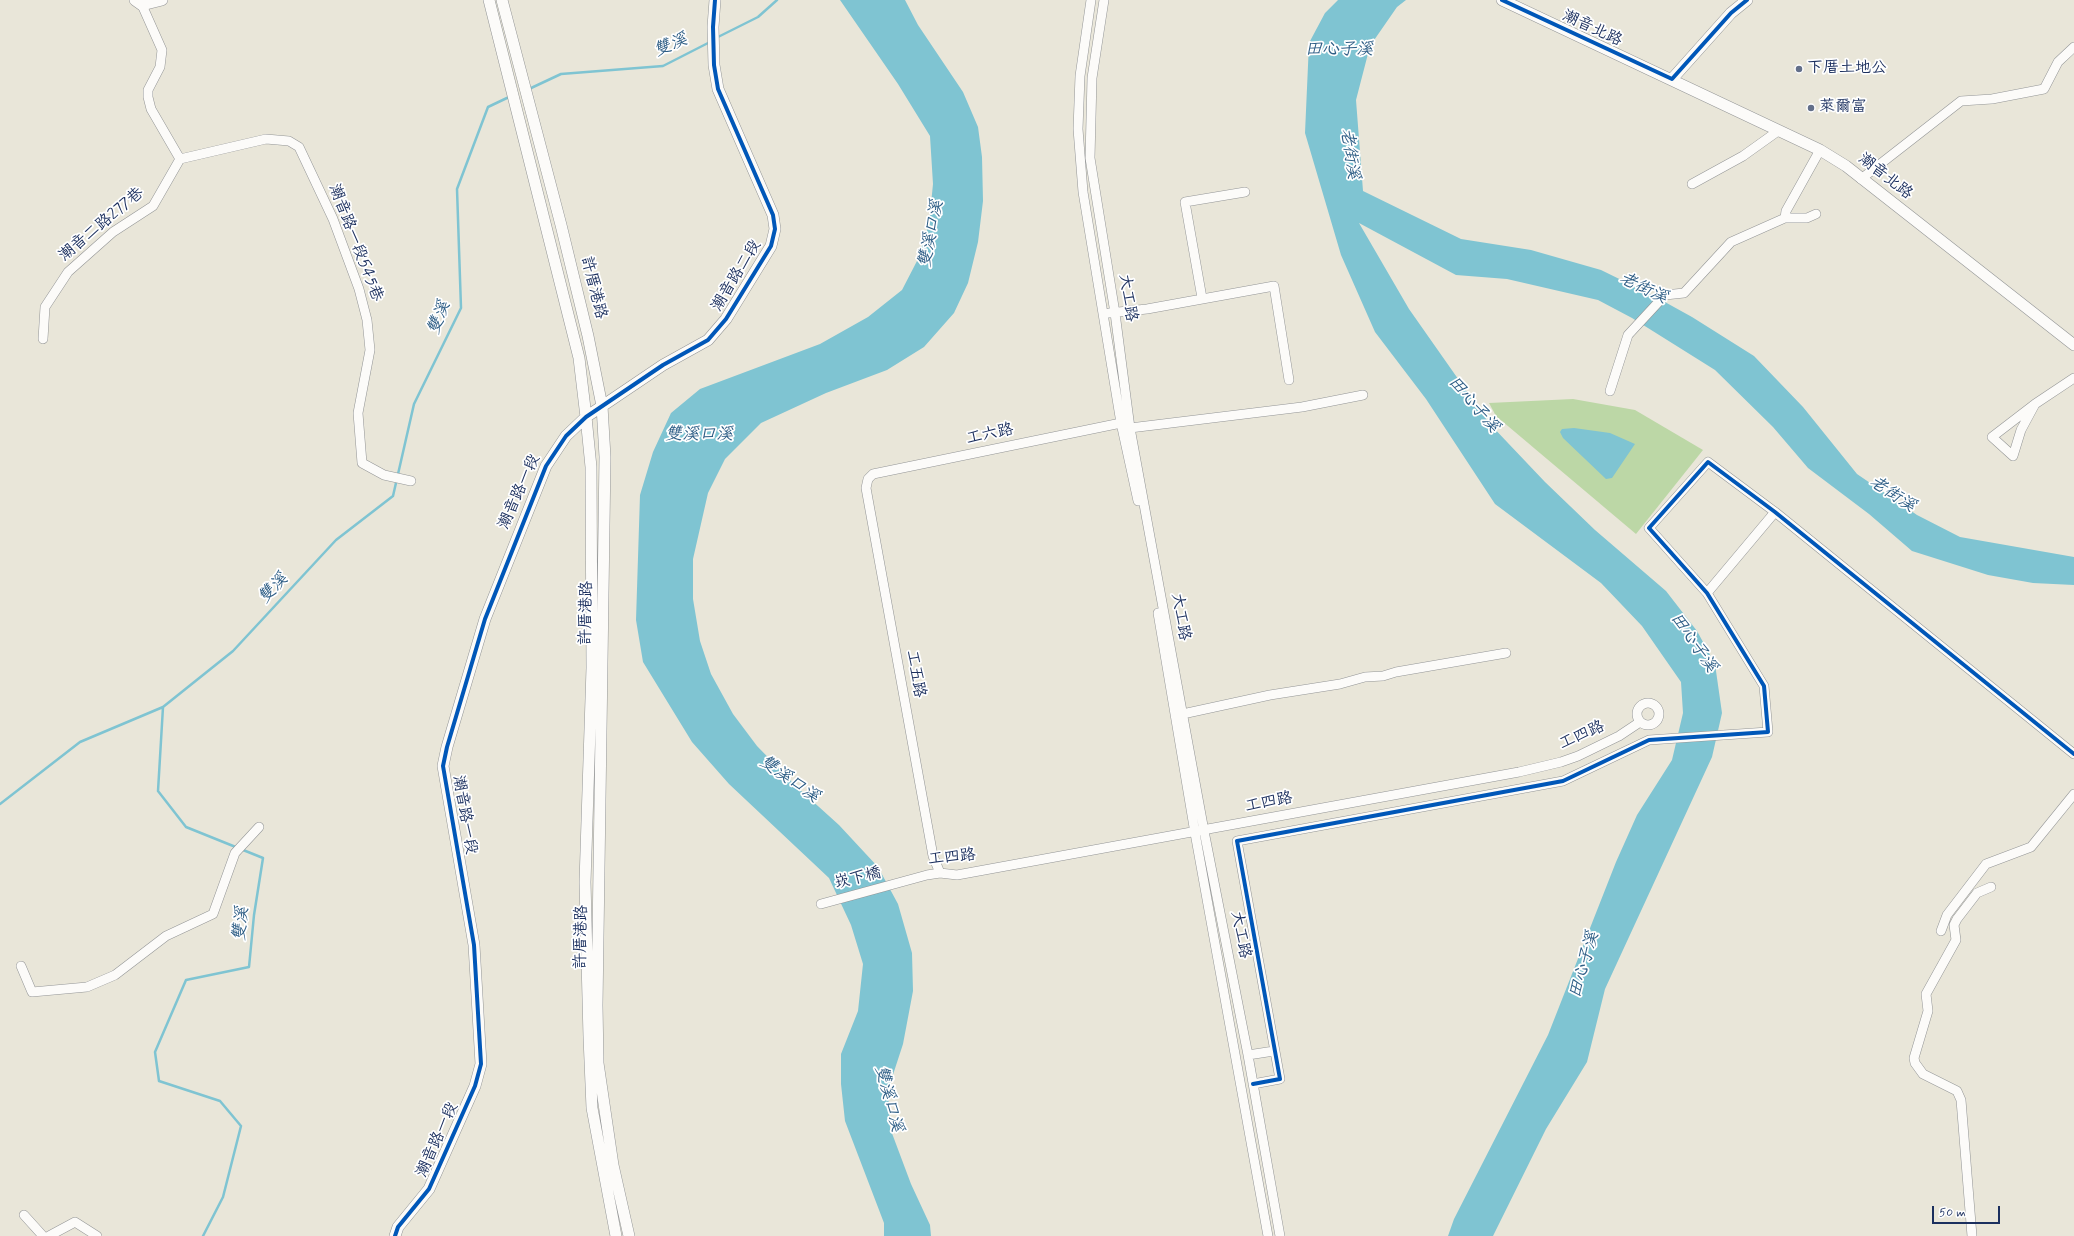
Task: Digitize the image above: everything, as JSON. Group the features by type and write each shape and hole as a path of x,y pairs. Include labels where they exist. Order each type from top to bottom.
{"street":[{"path":"162,0 139,2 162,50 160,67 150,85 148,97 151,109 180,159"},
{"name":"許厝港路","path":"489,0 605,457 597,1005 594,1038 592,1108 616,1236"},
{"name":"許厝港路","path":"502,0 588,336 594,412 591,468 592,661 585,882 594,1038 613,1165 629,1236"},
{"name":"潮音路二段","path":"594,412 663,365 708,340 726,319 771,246 775,230 773,215 718,89 714,65 713,27 716,0"},
{"name":"大工路","path":"1091,0 1080,76 1078,129 1083,192 1121,423 1148,544 1200,832 1268,1236"},
{"name":"大工路","path":"1104,0 1092,78 1090,158 1115,313 1130,428 1179,715"},
{"name":"潮音北路","path":"1502,0 1820,150 1861,179 2074,345"},
{"path":"1672,80 1731,13 1747,0"},
{"path":"1861,179 1961,101 1992,99 2044,89 2058,62 2074,47"},
{"path":"1692,184 1743,156 1778,131"},
{"name":"潮音路一段545巷","path":"180,159 266,139 289,140 299,147 333,219 359,289 367,320 370,350 358,413 362,463 384,475 407,480"},
{"path":"1785,218 1786,211 1820,150"},
{"name":"潮音二路277巷","path":"43,339 45,307 68,272 113,232 153,206 180,159"},
{"path":"1202,298 1185,202 1245,192"},
{"path":"1610,390 1628,335 1665,296 1684,294 1731,242 1785,218 1806,218 1816,214"},
{"path":"1103,314 1147,309 1274,286 1289,380"},
{"path":"2036,404 2021,430 2013,456 1992,437 2036,404 2074,378"},
{"path":"1130,428 1302,407 1363,395"},
{"name":"潮音路一段","path":"395,1236 398,1227 429,1189 475,1086 480,1064 474,945 443,766 447,747 485,619 546,466 566,436 594,412"},
{"name":"工六路","path":"868,479 873,474 1121,423"},
{"path":"1253,1084 1280,1079 1237,841 1563,780 1648,740 1768,732 1764,686 1707,593 1649,528 1708,462 1775,512 2074,754"},
{"name":"工五路","path":"868,479 866,488 868,503 933,856 940,873"},
{"path":"1707,593 1775,512"},
{"path":"1179,715 1270,695 1340,684 1365,677 1383,676 1396,672 1506,653"},
{"name":"工四路","path":"895,885 940,873 957,875 1200,832 1561,762 1618,736 1640,722"},
{"path":"1942,931 1946,915 1986,864 2032,847 2074,794"},
{"path":"21,966 32,992 87,987 115,974 166,936 213,914 235,853 259,827"},
{"name":"大工路","path":"1200,832 1248,1055 1280,1236"},
{"name":"崁下橋","path":"824,903 895,885"},
{"path":"1972,1236 1962,1100 1957,1091 1923,1074 1915,1063 1914,1058 1928,1012 1926,994 1956,940 1954,924 1956,919 1977,893 1990,887"},
{"path":"1248,1055 1274,1051"},
{"path":"24,1215 43,1236"},
{"path":"49,1236 75,1222 97,1236"}],"green space":[{"path":"1573,399 1635,410 1703,450 1636,534 1496,416 1489,403"}],"water":[{"name":"雙溪口溪","path":"840,0 905,0 918,25 963,92 978,127 982,157 983,201 978,242 968,283 954,313 924,347 887,370 826,393 761,423 725,459 708,493 693,559 693,599 700,641 711,674 733,714 757,746 798,788 839,825 878,867 898,904 912,953 913,991 903,1044 888,1090 890,1128 911,1184 930,1225 931,1236 884,1236 884,1223 845,1121 841,1084 841,1054 858,1011 863,964 851,925 829,878 729,784 692,742 643,662 636,620 640,495 653,452 671,413 700,389 820,344 868,317 902,290 917,261 929,224 933,184 930,136 898,84"},
{"path":"1338,0 1406,0 1397,7 1370,46 1356,100 1363,191 1461,239 1531,250 1601,270 1654,296 1692,317 1754,356 1803,407 1857,474 1917,515 1960,537 2074,557 2074,585 2033,583 1988,575 1912,551 1869,514 1808,468 1773,427 1715,370 1632,318 1598,300 1507,279 1456,275 1359,223 1409,309 1489,423 1545,482 1595,530 1666,591 1697,631 1715,664 1722,713 1712,757 1605,989 1587,1062 1546,1129 1493,1236 1448,1236 1454,1219 1548,1035 1616,862 1637,815 1672,760 1683,713 1681,682 1642,626 1601,583 1495,504 1426,399 1375,332 1341,255 1305,133 1309,43 1325,13"},
{"path":"1574,428 1610,433 1635,444 1612,478 1606,479 1563,438 1560,432 1562,429"}],"waterway":[{"name":"雙溪","path":"716,38 758,17 777,0"},
{"name":"雙溪","path":"529,89 561,74 663,66 710,42"},
{"name":"雙溪","path":"203,1236 223,1197 241,1126 220,1101 159,1081 155,1052 186,980 249,967 254,915 263,858 186,827 158,791 163,707 233,651 336,540 393,496 414,404 461,308 457,189 488,107 509,97"},
{"path":"0,804 80,742 163,707"}],"cycle path":[{"path":"395,1236 398,1227 429,1189 475,1086 481,1064 474,945 443,766 447,747 485,619 546,466 566,436 586,417 663,365 708,340 726,319 771,246 775,229 773,215 718,89 714,65 713,27 715,0"},
{"path":"1502,0 1672,79 1731,13 1747,0"},
{"path":"1253,1084 1280,1079 1237,841 1563,781 1649,740 1768,732 1764,686 1707,593 1649,528 1708,462 1775,512 2074,754"}],"place":[{"name":"下厝土地公","path":"1799,69"},
{"name":"萊爾富","path":"1811,108"}],"water label":[{"name":"田心子溪","path":"1339,50"},
{"name":"老街溪","path":"1349,154"},
{"name":"老街溪","path":"1643,289"},
{"name":"田心子溪","path":"1473,405"},
{"name":"老街溪","path":"1892,495"},
{"name":"田心子溪","path":"1693,643"},
{"name":"田心子溪","path":"1585,965"}]}
